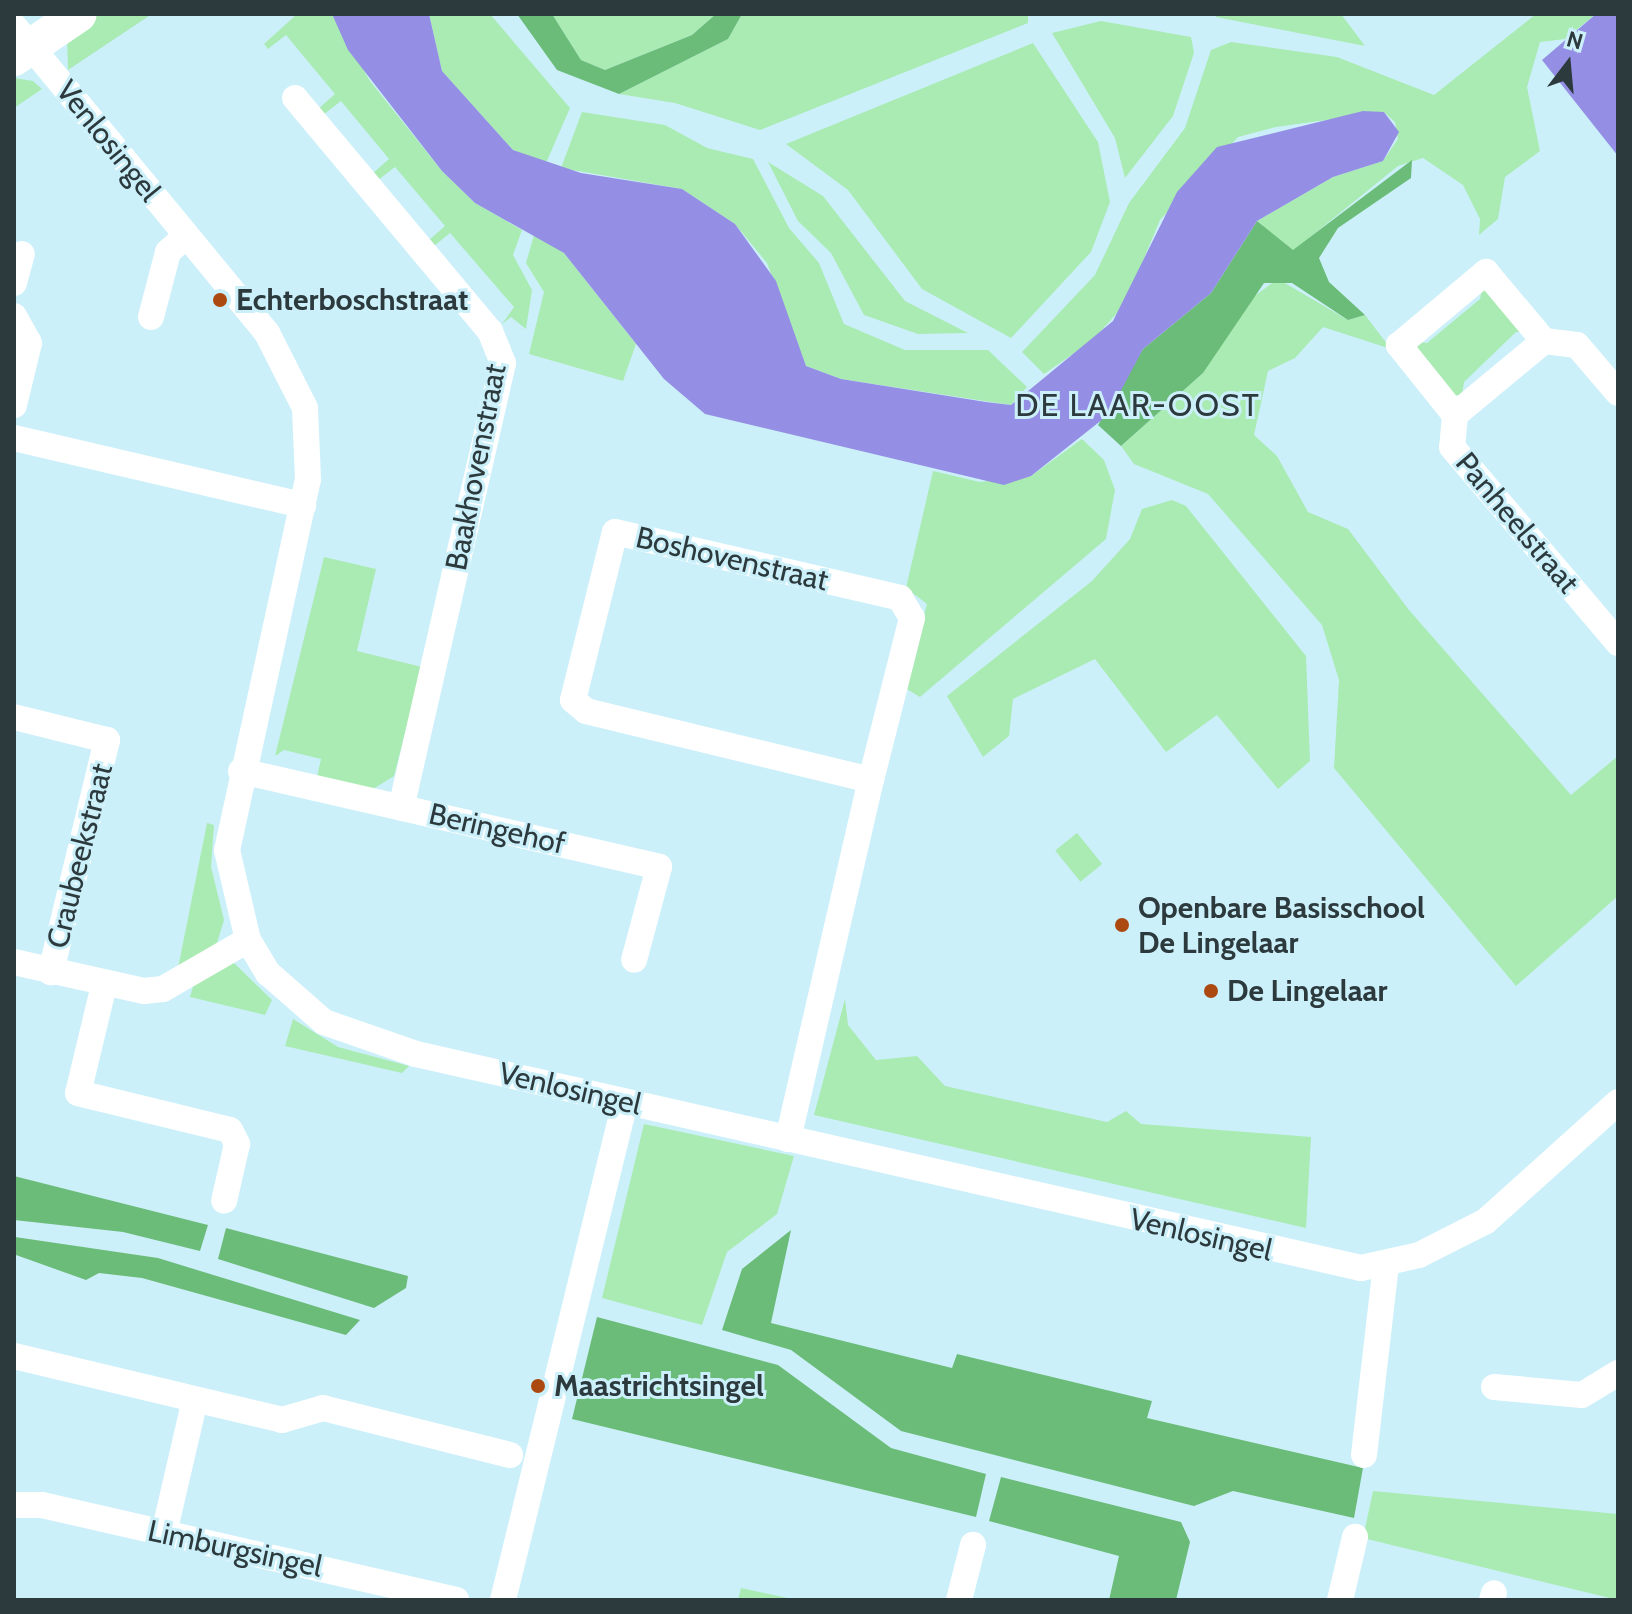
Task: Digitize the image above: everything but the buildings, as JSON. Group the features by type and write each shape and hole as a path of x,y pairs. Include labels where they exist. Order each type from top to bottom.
{"street":[{"path":"23,35 79,14"},
{"name":"Venlosingel","path":"23,35 292,372 310,436 303,505 241,771 227,850 248,940 291,997 361,1038 1335,1266 1386,1266 1486,1221 1618,1102"},
{"name":"Baakhovenstraat","path":"295,98 490,331 503,363 401,807"},
{"path":"151,317 168,252 186,236"},
{"path":"14,283 22,254"},
{"name":"Panheelstraat","path":"1455,415 1544,341 1486,272 1399,345 1455,415 1452,447 1613,626"},
{"path":"14,316 29,343 14,405"},
{"path":"1544,341 1577,345 1618,393"},
{"path":"14,438 303,505"},
{"name":"Boshovenstraat","path":"788,1139 912,618 900,598 615,532 573,700 586,711 871,780"},
{"name":"Craubeekstraat","path":"14,717 107,740 51,972"},
{"name":"Beringehof","path":"241,771 659,867 634,960"},
{"path":"14,962 104,985 163,989 248,940"},
{"path":"104,985 78,1093 230,1130 237,1144 224,1201"},
{"path":"503,1600 625,1102"},
{"path":"1364,1455 1372,1416 1386,1266"},
{"path":"14,1356 282,1420 323,1408 510,1455"},
{"path":"1494,1387 1582,1395 1618,1373"},
{"path":"164,1533 195,1400"},
{"name":"Limburgsingel","path":"14,1505 164,1533 456,1600"},
{"path":"1340,1600 1355,1537"},
{"path":"959,1600 973,1545"}],"green space":[{"path":"93,14 152,14 68,70 67,38"},
{"path":"297,14 332,14 370,81 442,171 475,203 522,230 513,255 532,290 526,329 511,317 502,324 514,307 450,233 434,246 428,241 445,226 395,167 377,181 372,174 389,159 341,101 323,115 318,109 335,94 286,35 268,49 264,44"},
{"path":"429,14 490,14 570,108 546,163 513,150 442,71"},
{"path":"517,14 552,14 581,60 605,70 692,35 716,14 742,14 728,39 619,94 557,70"},
{"path":"552,14 716,14 692,35 605,70 581,60"},
{"path":"742,14 1028,14 1028,23 760,130 675,103 619,94 728,39"},
{"path":"1216,14 1341,14 1365,46 1216,17"},
{"path":"1536,14 1596,14 1565,39 1540,42 1527,87 1540,151 1505,177 1498,219 1479,235 1480,219 1463,185 1423,158 1398,166 1293,251 1257,221 1333,177 1383,161 1398,139 1395,122 1384,112 1276,127 1238,137 1160,220 1125,304 1093,340 1044,374 1022,352 1095,275 1129,203 1185,128 1211,50 1231,42 1337,57 1434,95"},
{"path":"1101,21 1191,37 1194,53 1173,116 1125,178 1115,138 1052,33"},
{"path":"1033,43 1098,142 1110,202 1091,252 1011,338 922,289 848,190 786,144"},
{"path":"14,78 33,81 42,89 14,108"},
{"path":"582,112 665,125 707,148 753,159 789,228 819,263 844,324 905,350 988,350 1027,387 1011,405 841,379 806,366 767,263 735,224 682,189 561,168"},
{"path":"1412,160 1411,178 1338,228 1319,258 1329,282 1365,315 1348,320 1292,283 1264,283 1203,373 1121,446 1098,425 1143,349 1211,293 1257,221 1293,250"},
{"path":"768,162 823,196 905,301 968,333 918,334 864,315 831,253 798,221"},
{"path":"534,235 564,253 636,344 623,381 529,354 544,292 526,263"},
{"path":"1278,279 1348,320 1365,315 1391,349 1323,327 1295,358 1268,371 1254,435 1277,456 1308,512 1348,529 1409,610 1571,795 1618,756 1618,896 1516,986 1334,768 1339,680 1322,625 1208,494 1134,464 1121,446 1203,373 1249,300"},
{"path":"1482,289 1492,290 1527,332 1516,332 1464,382 1462,395 1452,395 1416,352 1417,342 1427,343 1480,299"},
{"path":"1082,439 1104,460 1115,490 1106,539 920,697 905,688 927,604 906,588 933,471 980,482 1031,476"},
{"path":"1172,500 1186,506 1306,656 1310,761 1278,789 1217,715 1166,752 1095,659 1013,699 1009,736 983,757 947,696 1092,581 1130,539 1142,509"},
{"path":"324,557 376,569 357,651 422,667 394,776 373,789 317,777 321,759 284,750 275,756"},
{"path":"207,823 214,825 211,867 224,920 217,943 178,968"},
{"path":"1077,833 1102,864 1080,882 1055,851"},
{"path":"233,962 272,1000 265,1015 190,997 194,983"},
{"path":"845,999 848,1025 876,1060 917,1056 945,1086 1107,1122 1126,1111 1141,1124 1311,1137 1306,1228 814,1115"},
{"path":"293,1019 338,1047 409,1066 402,1073 285,1046"},
{"path":"644,1124 794,1156 777,1214 727,1252 702,1325 602,1298"},
{"path":"14,1176 208,1225 200,1251 123,1232 14,1220"},
{"path":"226,1228 408,1276 406,1288 374,1308 218,1259"},
{"path":"791,1230 771,1323 952,1368 957,1354 1152,1401 1147,1418 1363,1468 1354,1518 1233,1491 1194,1506 901,1431 791,1350 722,1330 742,1269"},
{"path":"15,1237 158,1258 360,1320 346,1335 142,1278 99,1273 86,1280 16,1255"},
{"path":"597,1317 778,1365 891,1448 986,1474 976,1517 572,1419"},
{"path":"1001,1477 1181,1522 1190,1542 1176,1600 1109,1600 1119,1556 989,1521"},
{"path":"1373,1491 1618,1514 1618,1600 1363,1538"},
{"path":"741,1588 797,1600 738,1600"}],"shaded area":[{"path":"332,14 429,14 442,71 513,150 581,173 682,189 735,224 776,281 806,366 841,379 1011,405 1113,321 1177,192 1217,147 1363,111 1384,112 1399,132 1383,161 1333,177 1257,221 1211,293 1143,349 1108,415 1031,476 1004,485 705,414 664,379 564,253 475,203 442,171 348,50"},
{"path":"1596,14 1618,14 1618,156 1542,60"}],"place":[{"name":"Echterboschstraat","path":"220,300"},
{"name":"Openbare Basisschool De Lingelaar","path":"1122,925"},
{"name":"De Lingelaar","path":"1211,991"},
{"name":"Maastrichtsingel","path":"538,1386"}],"district":[{"name":"DE LAAR-OOST","path":"1138,405"}]}
